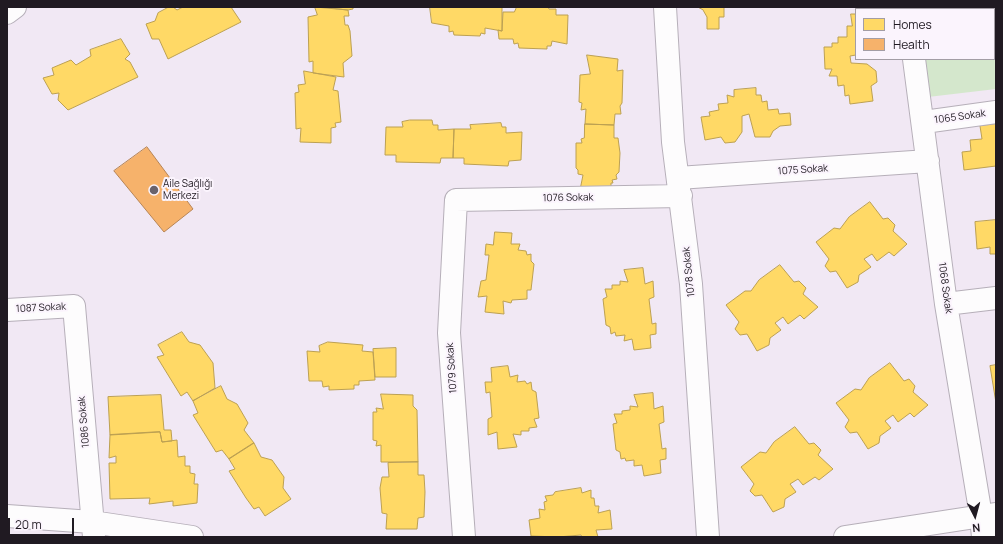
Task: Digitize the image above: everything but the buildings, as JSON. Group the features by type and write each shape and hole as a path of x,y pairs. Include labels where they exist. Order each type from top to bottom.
{"street":[{"path":"7,13 15,7"},
{"name":"1078 Sokak","path":"665,7 673,142 691,284 708,537"},
{"name":"1068 Sokak","path":"914,60 924,122 946,304 987,522 992,537"},
{"name":"1065 Sokak","path":"924,122 996,112"},
{"name":"1075 Sokak","path":"679,187 928,161"},
{"name":"1076 Sokak","path":"456,200 679,187"},
{"name":"1079 Sokak","path":"456,200 449,333 464,537"},
{"path":"946,304 996,298"},
{"name":"1087 Sokak","path":"7,310 74,306"},
{"name":"1086 Sokak","path":"74,306 93,529"},
{"path":"7,516 93,529 192,537"},
{"path":"845,537 987,522"}],"green space":[{"path":"996,7 996,89 928,97 925,60 995,60 995,8 920,8"}],"place":[{"name":"Aile Sağlığı Merkezi","path":"154,190"}]}
